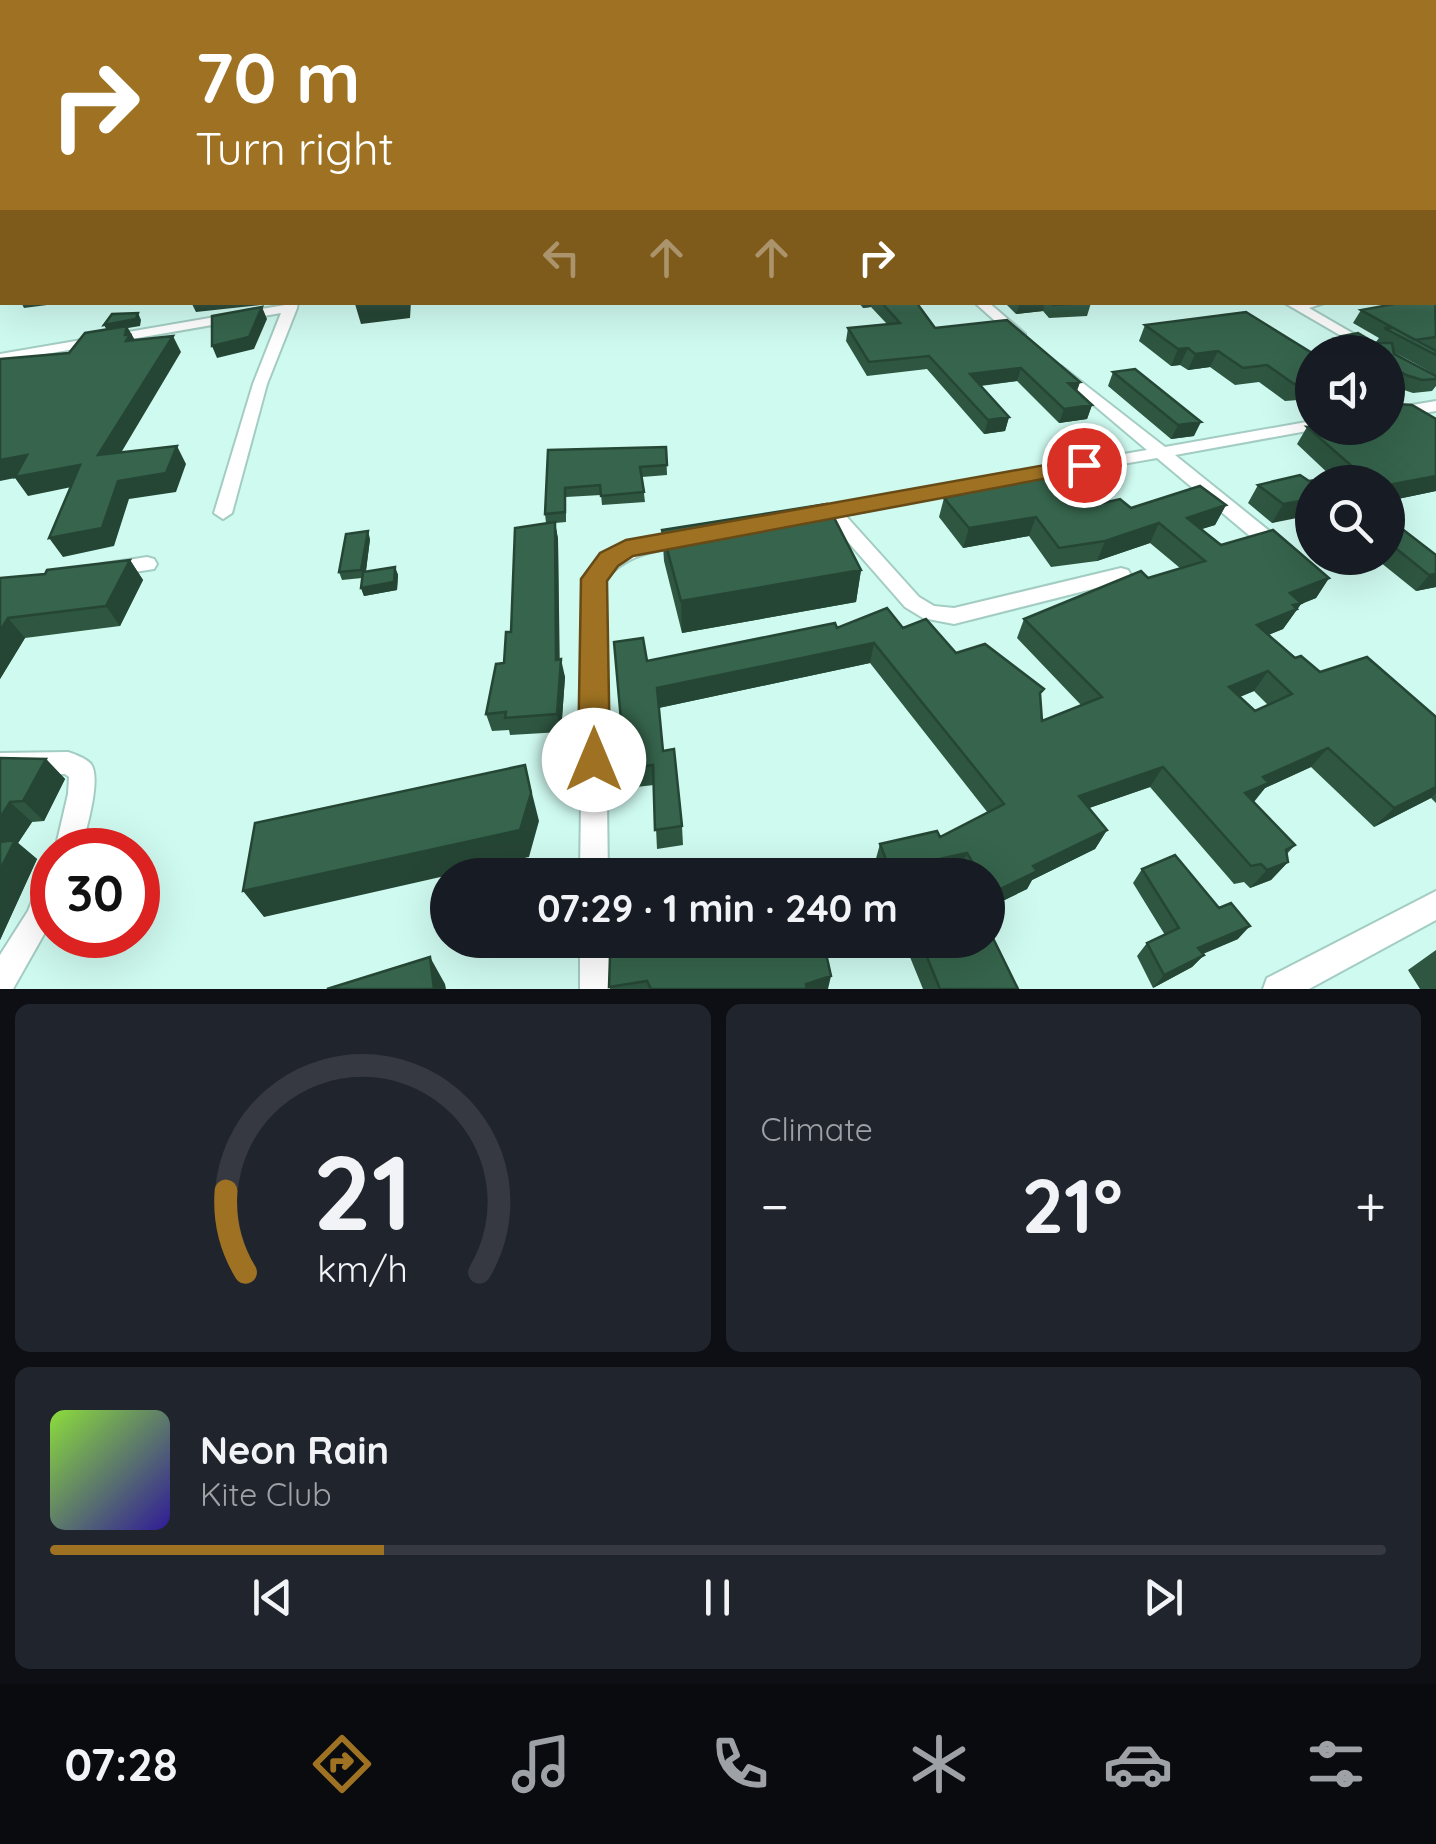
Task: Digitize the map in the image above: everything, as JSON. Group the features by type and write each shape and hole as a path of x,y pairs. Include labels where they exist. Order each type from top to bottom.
{"street":[{"path":"0,358 292,305"},
{"path":"222,513 260,384 292,305"},
{"path":"984,305 1036,349"},
{"path":"1295,305 1348,335"},
{"path":"1051,362 1156,452 1290,558"},
{"path":"1405,411 1436,406"},
{"path":"795,519 1295,429"},
{"path":"832,512 912,602 930,613 954,616 1121,575"},
{"path":"594,858 594,579 609,560 626,549 701,536"},
{"path":"92,572 147,564"},
{"path":"0,764 68,763 82,771 75,828"},
{"path":"1278,989 1436,905"},
{"path":"0,982 30,934"},
{"path":"594,958 594,989"}],"building":[{"path":"884,305 918,305 935,328 1007,320 1080,382 1068,383 1092,405 1064,409 1021,368 970,374 1009,417 988,420 929,356 869,362 848,328 900,323"},
{"path":"1388,305 1435,305 1436,337 1415,340 1361,310"},
{"path":"262,307 249,337 212,346 212,316"},
{"path":"1246,312 1295,342 1295,384 1267,365 1243,368 1218,351 1195,354 1188,348 1178,349 1145,325"},
{"path":"138,313 136,319 104,325 112,314"},
{"path":"127,326 125,335 130,335 126,341 173,336 98,455 177,446 166,473 118,481 102,528 49,538 80,465 15,477 27,455 0,460 0,359 69,353 85,333"},
{"path":"1384,328 1393,328 1436,351 1436,355 1405,339 1405,335"},
{"path":"1405,360 1436,379 1422,380 1406,375"},
{"path":"1135,369 1201,422 1178,425 1113,372"},
{"path":"1405,405 1436,419 1436,476 1405,482 1405,465 1351,465 1328,445 1405,445"},
{"path":"666,447 667,465 640,467 644,492 601,496 600,485 565,488 565,512 545,514 548,450"},
{"path":"1055,464 1099,504 1120,499 1131,508 1200,486 1226,505 1187,518 1221,545 1273,530 1295,549 1295,575 1329,578 1290,593 1301,603 1293,605 1297,609 1257,625 1295,658 1301,656 1320,672 1367,657 1436,717 1436,787 1394,808 1328,748 1263,777 1269,783 1245,793 1295,845 1286,850 1288,862 1267,870 1261,864 1251,866 1163,767 1079,796 1107,830 1033,866 1037,871 1005,887 1005,858 970,858 967,853 944,858 885,858 880,844 937,831 940,837 1004,804 874,643 657,688 663,751 674,749 682,826 655,830 653,765 634,768 631,742 623,743 614,642 643,638 647,661 835,623 837,628 887,608 903,628 926,619 956,653 985,644 1044,689 1040,693 1042,721 1102,697 1024,619 1141,571 1148,578 1205,561 1159,523 1105,541 1059,548 1036,517 969,528 944,498 988,488 983,483 1001,479 998,477","holes":["1268,671 1292,694 1255,711 1229,687"]},
{"path":"1295,476 1295,502 1283,504 1258,485"},
{"path":"827,504 861,570 681,601 662,530"},
{"path":"555,522 556,660 561,659 557,714 505,718 506,712 486,714 496,664 504,663 506,632 511,632 515,528"},
{"path":"368,531 361,570 339,572 346,534"},
{"path":"1405,531 1436,555 1436,574 1429,575 1405,556"},
{"path":"130,560 106,606 8,618 0,631 0,578"},
{"path":"395,567 394,582 361,588 363,572"},
{"path":"0,758 46,759 23,801 10,802 0,818"},
{"path":"525,765 531,793 520,830 243,891 255,823"},
{"path":"15,840 0,870 0,842"},
{"path":"1175,855 1219,908 1231,903 1250,926 1198,948 1204,955 1164,975 1147,943 1179,928 1142,869"},
{"path":"430,957 434,989 327,989"},
{"path":"610,958 827,958 831,976 806,984 807,989 651,989 647,981 609,987"},
{"path":"927,958 1003,958 1018,989 940,989"}],"route":[{"path":"594,760 594,579 609,560 626,549 1084,465"}]}
